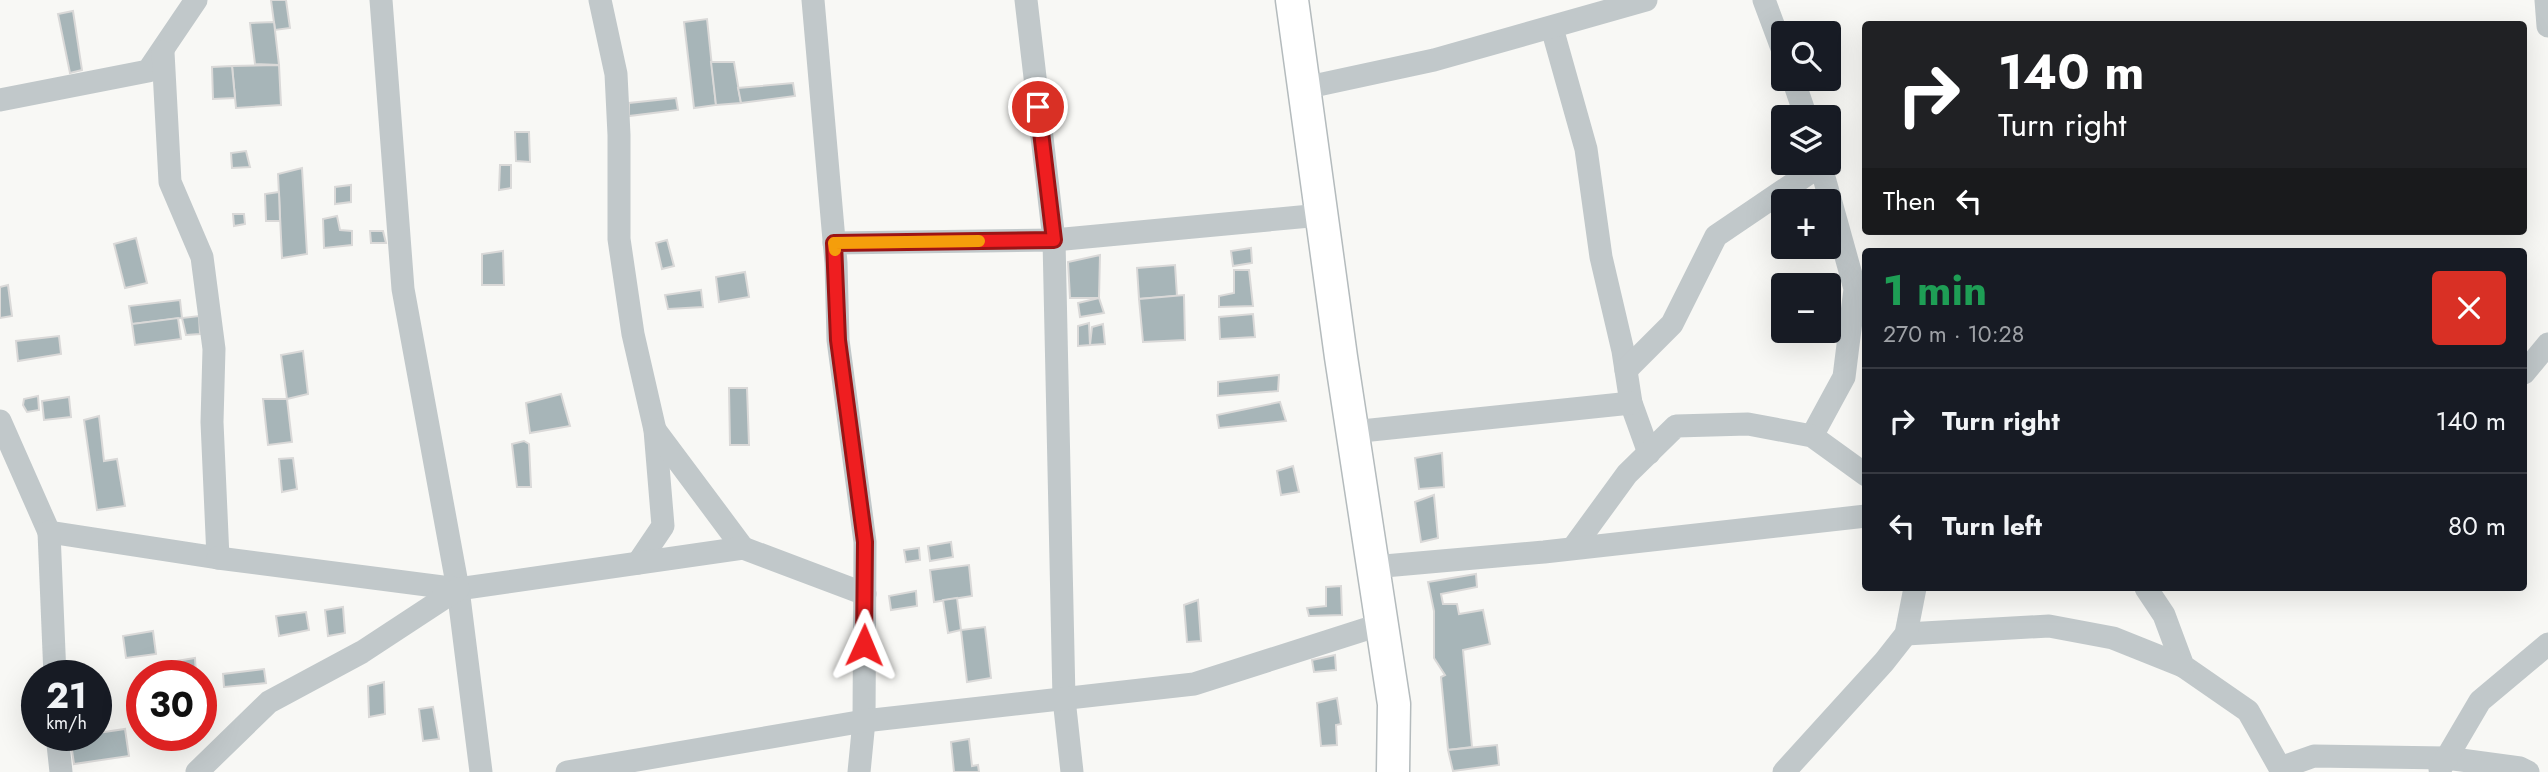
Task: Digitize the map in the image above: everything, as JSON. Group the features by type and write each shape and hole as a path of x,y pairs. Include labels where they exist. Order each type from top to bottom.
{"highway":[{"path":"1292,0 1352,432 1394,704 1393,772"}],"street":[{"path":"0,100 148,71 196,0"},
{"path":"382,0 403,289 458,589 481,772"},
{"path":"600,0 616,74 619,239 633,334 655,430 663,526 638,563"},
{"path":"813,0 834,243 838,340 865,542 864,721 859,772"},
{"path":"1026,0 1054,240 1064,699 1072,772"},
{"path":"1304,88 1434,60 1646,0"},
{"path":"1764,0 1772,21"},
{"path":"2546,0 2548,26"},
{"path":"1552,28 1586,149 1601,257 1631,403 1648,453"},
{"path":"163,52 170,182 202,257 214,349 212,422 218,558"},
{"path":"1626,370 1672,324 1716,236 1805,175"},
{"path":"1812,436 1844,377 1856,289 1824,175"},
{"path":"834,243 1054,240 1321,215"},
{"path":"2532,372 2548,344"},
{"path":"1352,432 1631,403"},
{"path":"0,421 49,532 54,660"},
{"path":"1573,548 1627,474 1676,426 1748,424 1812,436 1862,472"},
{"path":"655,430 743,548"},
{"path":"1373,567 1862,516"},
{"path":"49,532 218,558 458,589 743,548 865,594"},
{"path":"197,772 269,702 362,652 458,589"},
{"path":"1784,772 1906,634 1914,591"},
{"path":"2148,591 2164,615 2183,666"},
{"path":"567,772 864,721 1194,684 1382,624"},
{"path":"1906,634 2049,626 2113,638 2183,666 2248,710 2280,768 2314,756 2520,768 2528,772"},
{"path":"2442,765 2480,701 2548,644"},
{"path":"59,751 61,772"}],"building":[{"path":"271,0 286,0 290,28 275,30"},
{"path":"73,11 82,70 70,73 58,14"},
{"path":"707,19 716,105 694,108 684,22"},
{"path":"274,22 279,65 255,64 250,23"},
{"path":"711,62 734,62 741,103 716,105"},
{"path":"279,65 281,105 236,108 232,66"},
{"path":"232,66 235,98 213,99 212,67"},
{"path":"793,83 795,96 741,103 738,88"},
{"path":"676,98 678,110 629,116 629,103"},
{"path":"515,132 529,132 530,162 516,161"},
{"path":"246,151 250,167 232,168 231,153"},
{"path":"500,165 511,165 511,188 499,190"},
{"path":"302,168 307,254 282,258 278,174"},
{"path":"351,185 351,202 335,204 335,187"},
{"path":"279,192 280,221 266,221 265,194"},
{"path":"233,214 244,214 245,224 234,226"},
{"path":"337,216 340,230 352,231 352,245 324,248 323,219"},
{"path":"370,231 383,231 386,243 371,243"},
{"path":"136,238 147,283 125,288 114,244"},
{"path":"667,240 674,266 662,269 656,243"},
{"path":"1251,248 1252,263 1233,266 1231,251"},
{"path":"503,251 504,285 482,285 482,254"},
{"path":"1100,255 1099,298 1070,298 1068,262"},
{"path":"1175,265 1177,296 1139,299 1137,268"},
{"path":"1234,270 1249,270 1253,306 1219,307 1219,296 1234,293"},
{"path":"745,272 749,297 719,302 716,277"},
{"path":"8,285 12,316 0,318 0,287"},
{"path":"701,290 703,307 668,309 665,295"},
{"path":"1184,295 1185,340 1143,342 1139,299"},
{"path":"1099,298 1104,313 1080,317 1078,303"},
{"path":"180,300 182,318 132,324 129,306"},
{"path":"1253,314 1255,337 1220,339 1219,317"},
{"path":"199,316 200,334 186,335 182,318"},
{"path":"178,318 181,339 135,345 132,324"},
{"path":"1089,323 1090,345 1078,346 1078,326"},
{"path":"1103,324 1105,344 1090,345 1092,327"},
{"path":"59,336 61,354 18,361 16,341"},
{"path":"303,351 308,394 287,399 281,355"},
{"path":"1279,375 1278,391 1218,396 1218,382"},
{"path":"729,388 747,388 749,445 730,445"},
{"path":"561,394 570,426 530,433 526,403"},
{"path":"38,396 39,410 27,412 23,405 24,399"},
{"path":"69,397 71,417 44,420 42,401"},
{"path":"263,399 287,399 292,442 268,445"},
{"path":"1280,402 1286,421 1219,428 1217,415"},
{"path":"99,416 104,461 117,459 125,506 97,510 84,420"},
{"path":"524,441 529,444 531,487 517,487 512,444"},
{"path":"1442,453 1444,487 1419,489 1415,458"},
{"path":"293,458 297,489 282,492 279,459"},
{"path":"1293,466 1299,492 1281,495 1277,471"},
{"path":"1434,495 1438,538 1421,542 1415,502"},
{"path":"951,542 953,557 930,561 928,546"},
{"path":"919,548 920,560 906,562 904,550"},
{"path":"969,565 972,596 934,602 930,570"},
{"path":"1476,574 1477,587 1441,594 1443,604 1457,604 1459,614 1483,610 1490,644 1463,650 1472,747 1448,750 1441,677 1445,675 1434,658 1434,611 1428,582"},
{"path":"1341,586 1342,615 1309,616 1307,608 1326,606 1326,587"},
{"path":"916,591 917,606 891,610 889,596"},
{"path":"957,598 961,630 948,633 943,600"},
{"path":"1198,600 1201,641 1187,642 1184,605"},
{"path":"343,607 345,633 328,636 325,610"},
{"path":"306,612 309,630 279,636 276,616"},
{"path":"985,627 991,678 967,682 961,630"},
{"path":"153,631 156,654 126,658 123,636"},
{"path":"1335,655 1336,670 1314,672 1312,660"},
{"path":"264,669 266,683 224,687 223,674"},
{"path":"384,682 385,714 369,717 368,686"},
{"path":"1337,698 1341,724 1336,725 1337,745 1321,746 1317,703"},
{"path":"433,707 439,739 423,741 419,709"},
{"path":"125,729 126,751 129,756 74,764 72,751 112,751 112,731"},
{"path":"969,739 972,766 978,765 979,772 954,772 951,742"},
{"path":"1497,745 1499,765 1453,771 1448,750"}],"slow traffic":[{"path":"835,250 834,243 979,241"}],"route":[{"path":"864,645 865,542 838,340 834,243 1054,240 1038,107"}]}
